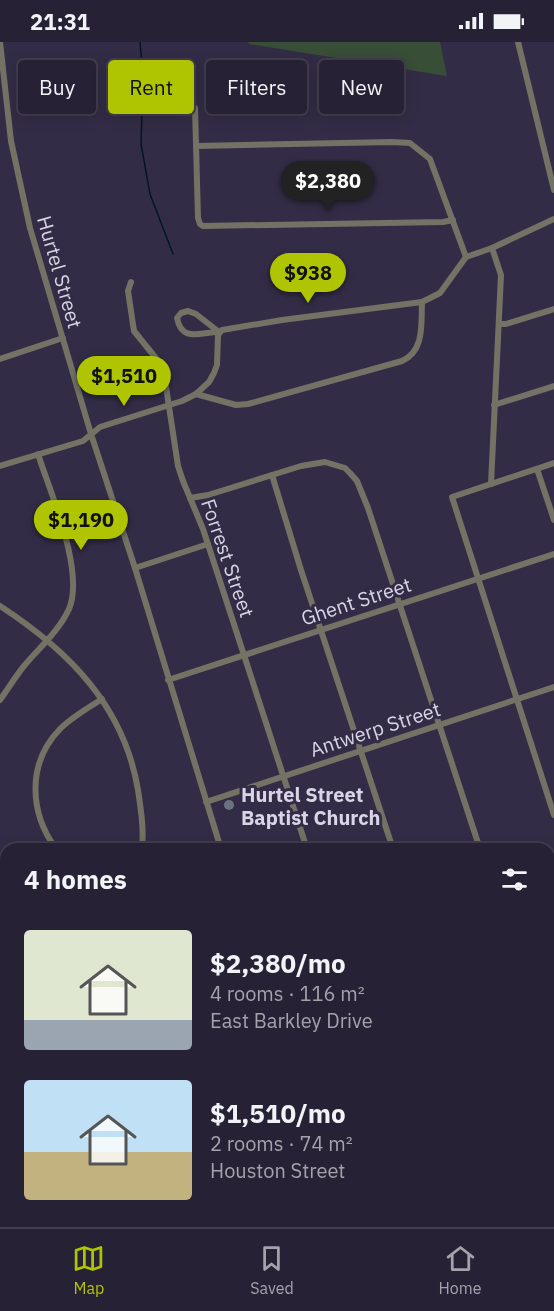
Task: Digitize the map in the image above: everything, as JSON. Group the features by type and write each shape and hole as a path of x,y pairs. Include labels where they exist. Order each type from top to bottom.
{"street":[{"name":"Hurtel Street","path":"0,42 11,141 25,210 91,434 135,568 219,843"},
{"path":"518,42 554,190"},
{"path":"195,108 200,224 207,226 453,220"},
{"path":"196,146 410,143 430,159 466,257"},
{"path":"219,332 196,314 188,311 181,313 177,318 181,330 192,335 219,332 282,320 422,302 440,292 466,257 492,248 554,219"},
{"path":"491,484 501,275 492,248"},
{"name":"Forrest Street","path":"131,282 128,291 134,331 163,367 178,466 208,543 305,843"},
{"path":"196,394 236,405 249,404 402,361 409,358 416,350 420,340 422,302"},
{"path":"499,324 506,324 554,309"},
{"path":"0,466 83,441 100,427 170,405 196,394 209,382 217,364 219,332"},
{"path":"0,359 63,338"},
{"path":"494,405 554,386"},
{"path":"0,700 24,666 57,627 68,610 73,588 68,546 38,454"},
{"path":"190,498 208,495 301,466 325,462 345,468 357,481 382,549 478,843"},
{"path":"554,463 452,497 554,815"},
{"path":"537,469 554,520"},
{"path":"272,475 391,843"},
{"path":"135,568 208,543"},
{"name":"Ghent Street","path":"168,680 554,554"},
{"path":"0,606 46,640 95,689 121,730 129,749 141,810 142,843"},
{"name":"Antwerp Street","path":"206,802 554,687"},
{"path":"53,843 44,827 35,795 38,765 42,753 61,728 102,699"}],"green space":[{"path":"248,42 440,42 447,76 404,69 404,60 348,60"}],"waterway":[{"path":"140,42 143,77 141,144 150,194 173,254"}],"place":[{"name":"Hurtel Street Baptist Church","path":"229,805"}]}
